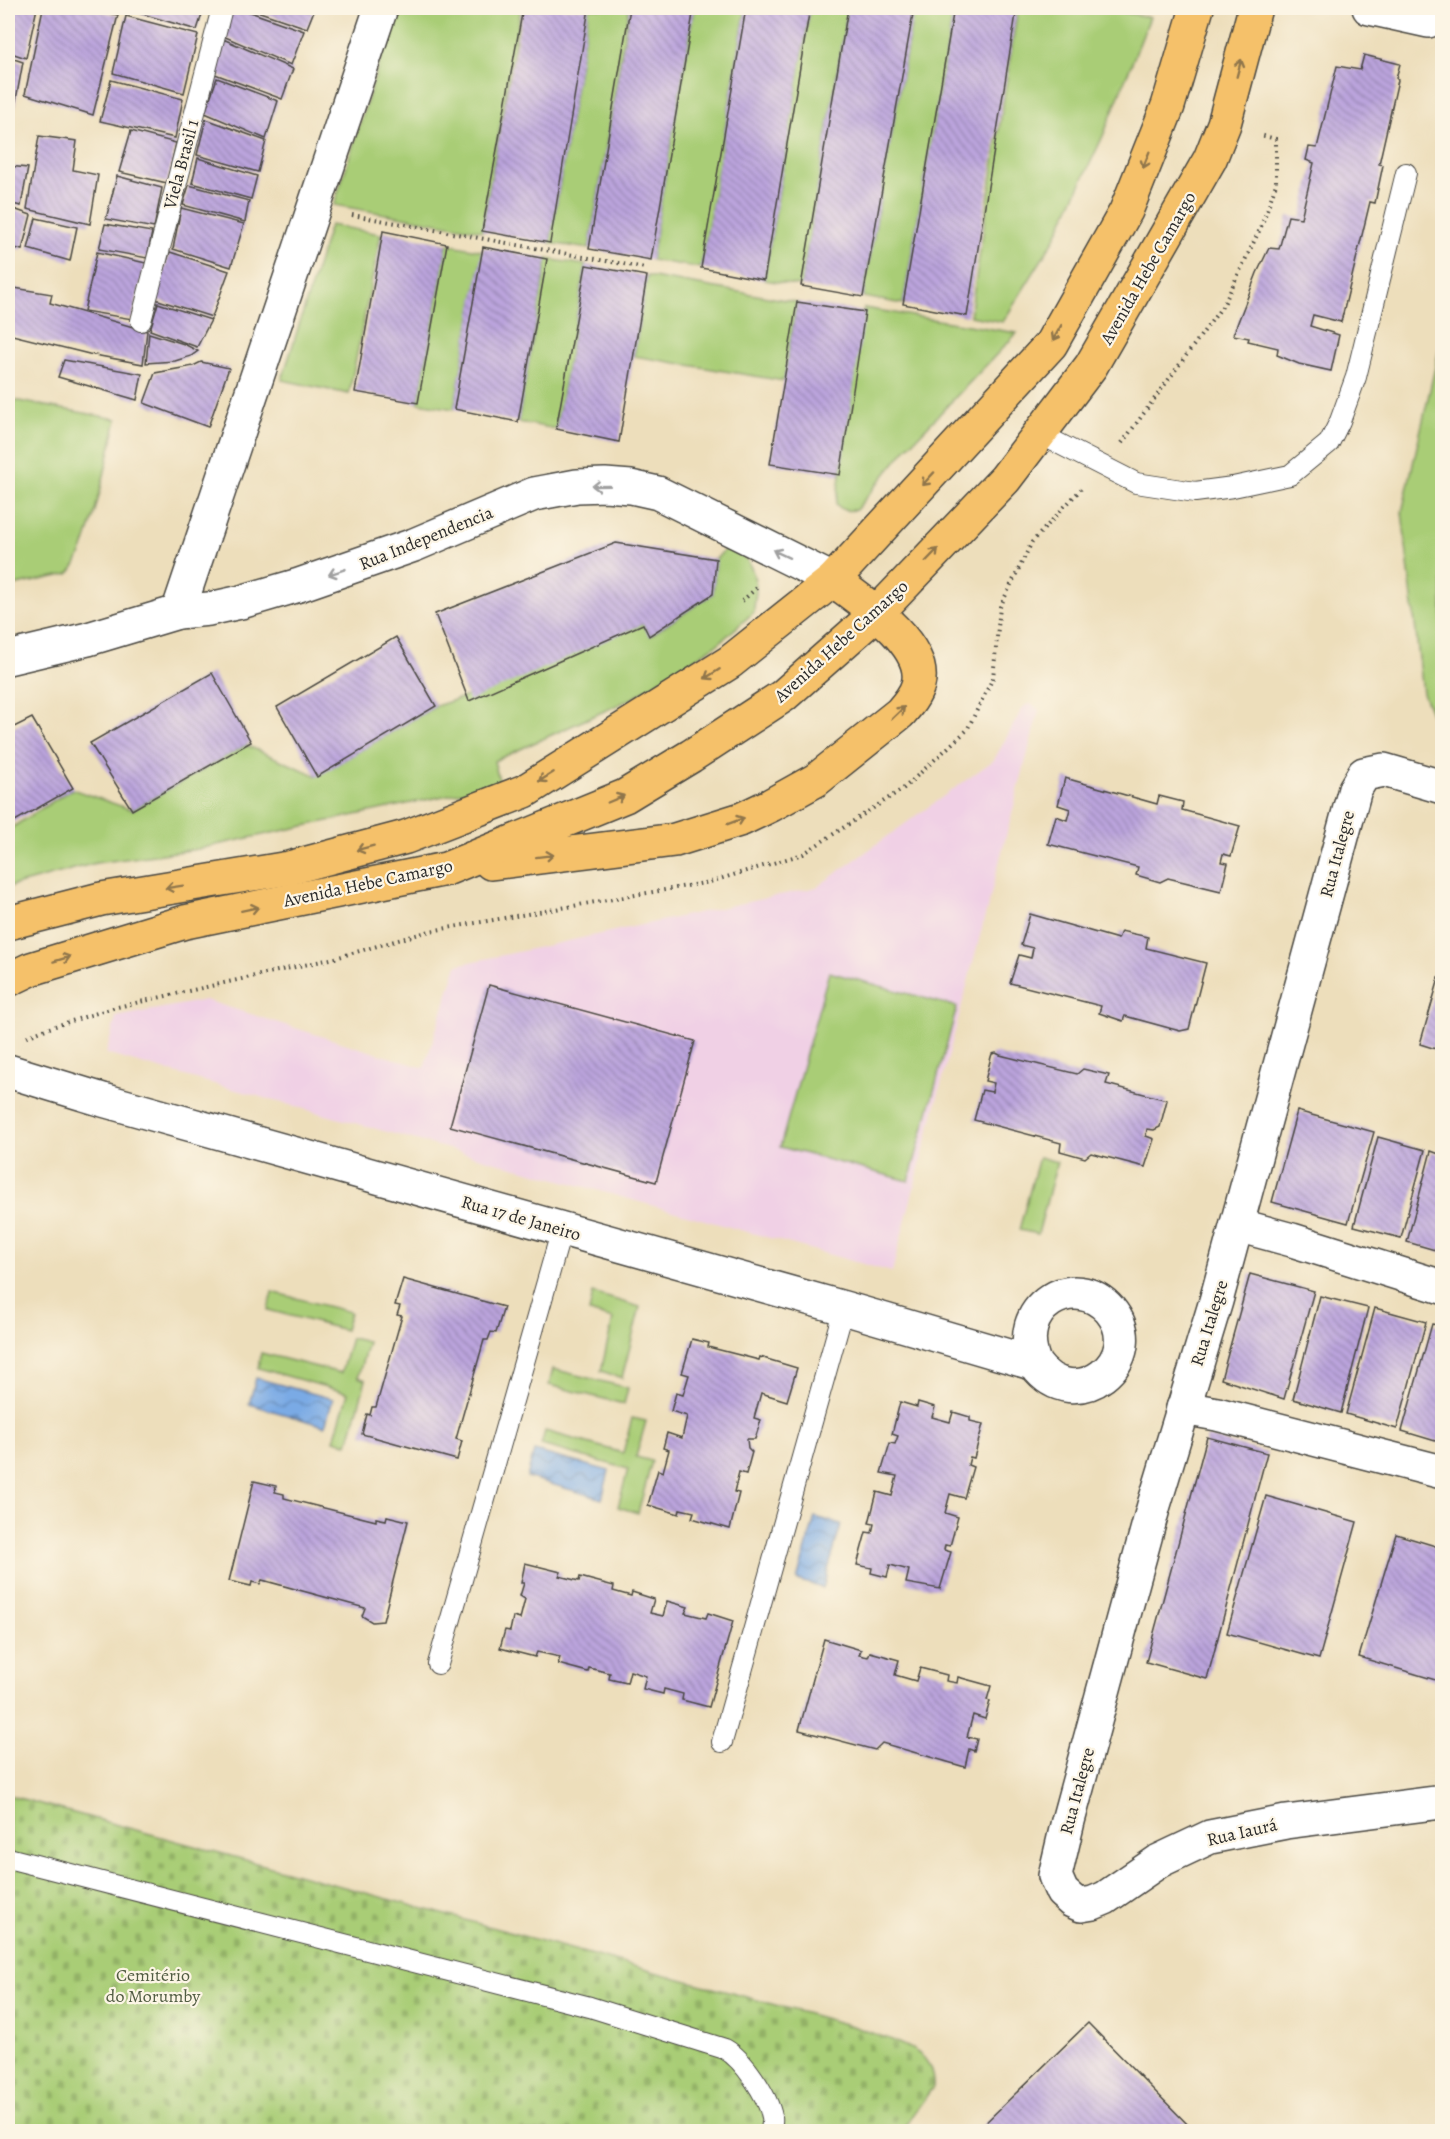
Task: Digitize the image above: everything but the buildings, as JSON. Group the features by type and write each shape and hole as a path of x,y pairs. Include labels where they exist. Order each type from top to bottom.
{"main road":[{"name":"Avenida Hebe Camargo","path":"8,923 101,899 299,865 406,837 525,791 730,662 833,580 1051,344 1126,211 1168,106 1197,8"},
{"name":"Avenida Hebe Camargo","path":"8,980 31,969 185,922 446,869 625,795 691,756 783,696 877,613 1005,479 1091,366 1210,159 1224,124 1255,8"},
{"path":"446,869 675,840 742,819 816,780 900,713 918,685 919,673 916,662 899,633 877,613 833,580"}],"street":[{"path":"178,612 381,8"},
{"path":"1369,8 1426,18"},
{"name":"Rua Independencia","path":"8,658 88,639 178,612 230,604 299,585 414,545 534,494 577,486 631,487 658,493 833,580"},
{"name":"Rua Italegre","path":"1062,1892 1056,1876 1065,1832 1151,1516 1216,1301 1354,789 1364,774 1384,770 1443,787"},
{"name":"Rua 17 de Janeiro","path":"8,1071 103,1100 844,1308 1035,1364"},
{"path":"1237,1225 1443,1287"},
{"path":"1183,1408 1217,1414 1443,1472"},
{"name":"Rua Iaurá","path":"1062,1892 1081,1905 1093,1903 1105,1898 1159,1861 1210,1837 1244,1829 1443,1802"}],"lane":[{"name":"Viela Brasil 1","path":"141,321 222,8"},
{"path":"1040,434 1136,483 1195,492 1233,488 1290,475 1329,443 1340,421 1356,377 1406,173"},
{"path":"438,1664 562,1229"},
{"path":"722,1742 844,1308"},
{"path":"8,1858 590,2007 725,2049 740,2059 759,2089 772,2117 771,2132"}],"path":[{"path":"1032,542 1071,498 1104,468 1224,304 1261,227 1276,184 1276,139 1224,124"},
{"path":"313,207 645,268"}],"shaded area":[{"path":"1032,704 1039,710 892,1272 106,1054 116,1017 205,1000 424,1068 457,965 817,887 994,760 1022,709"}],"green space":[{"path":"397,8 521,8 482,231 334,205"},
{"path":"589,8 629,8 589,249 550,243"},
{"path":"694,8 746,8 701,268 651,260"},
{"path":"810,8 848,8 801,286 764,280"},
{"path":"914,8 954,8 903,304 863,297"},
{"path":"1018,8 1098,8 1150,17 1103,136 1054,240 1003,322 970,316"},
{"path":"330,225 381,234 349,394 282,380"},
{"path":"447,244 483,251 454,409 418,403"},
{"path":"547,259 586,265 556,429 518,422"},
{"path":"647,276 797,302 784,381 634,356"},
{"path":"864,308 1017,333 905,450 856,510 847,510 836,504"},
{"path":"1442,337 1442,739 1423,693 1402,512"},
{"path":"8,399 117,419 90,527 76,565 68,574 8,587"},
{"path":"725,549 739,553 749,563 756,592 754,612 718,644 633,698 494,761 500,784 198,849 96,863 8,887 8,830 72,789 132,810 246,745 317,776 436,706 467,696 643,624 650,636 713,594 716,559"},
{"path":"829,972 957,1007 909,1181 780,1147"},
{"path":"1039,1157 1057,1162 1038,1234 1019,1230"},
{"path":"272,1292 350,1312 345,1330 268,1310"},
{"path":"593,1293 640,1307 622,1378 601,1371 613,1319 589,1312"},
{"path":"351,1338 368,1342 358,1377 366,1380 348,1444 334,1440 348,1393 258,1368 261,1353 341,1373"},
{"path":"553,1369 628,1388 624,1404 549,1385"},
{"path":"632,1418 646,1421 636,1457 652,1461 638,1513 618,1507 628,1469 541,1445 545,1431 623,1453"},
{"name":"Cemitério do Morumby","path":"8,1795 852,2026 898,2043 922,2056 931,2071 933,2087 900,2132 8,2131"}],"water":[{"path":"256,1378 333,1399 325,1426 249,1404"},
{"path":"534,1451 609,1471 602,1499 527,1477"},
{"path":"815,1517 841,1524 823,1588 797,1580"}]}
